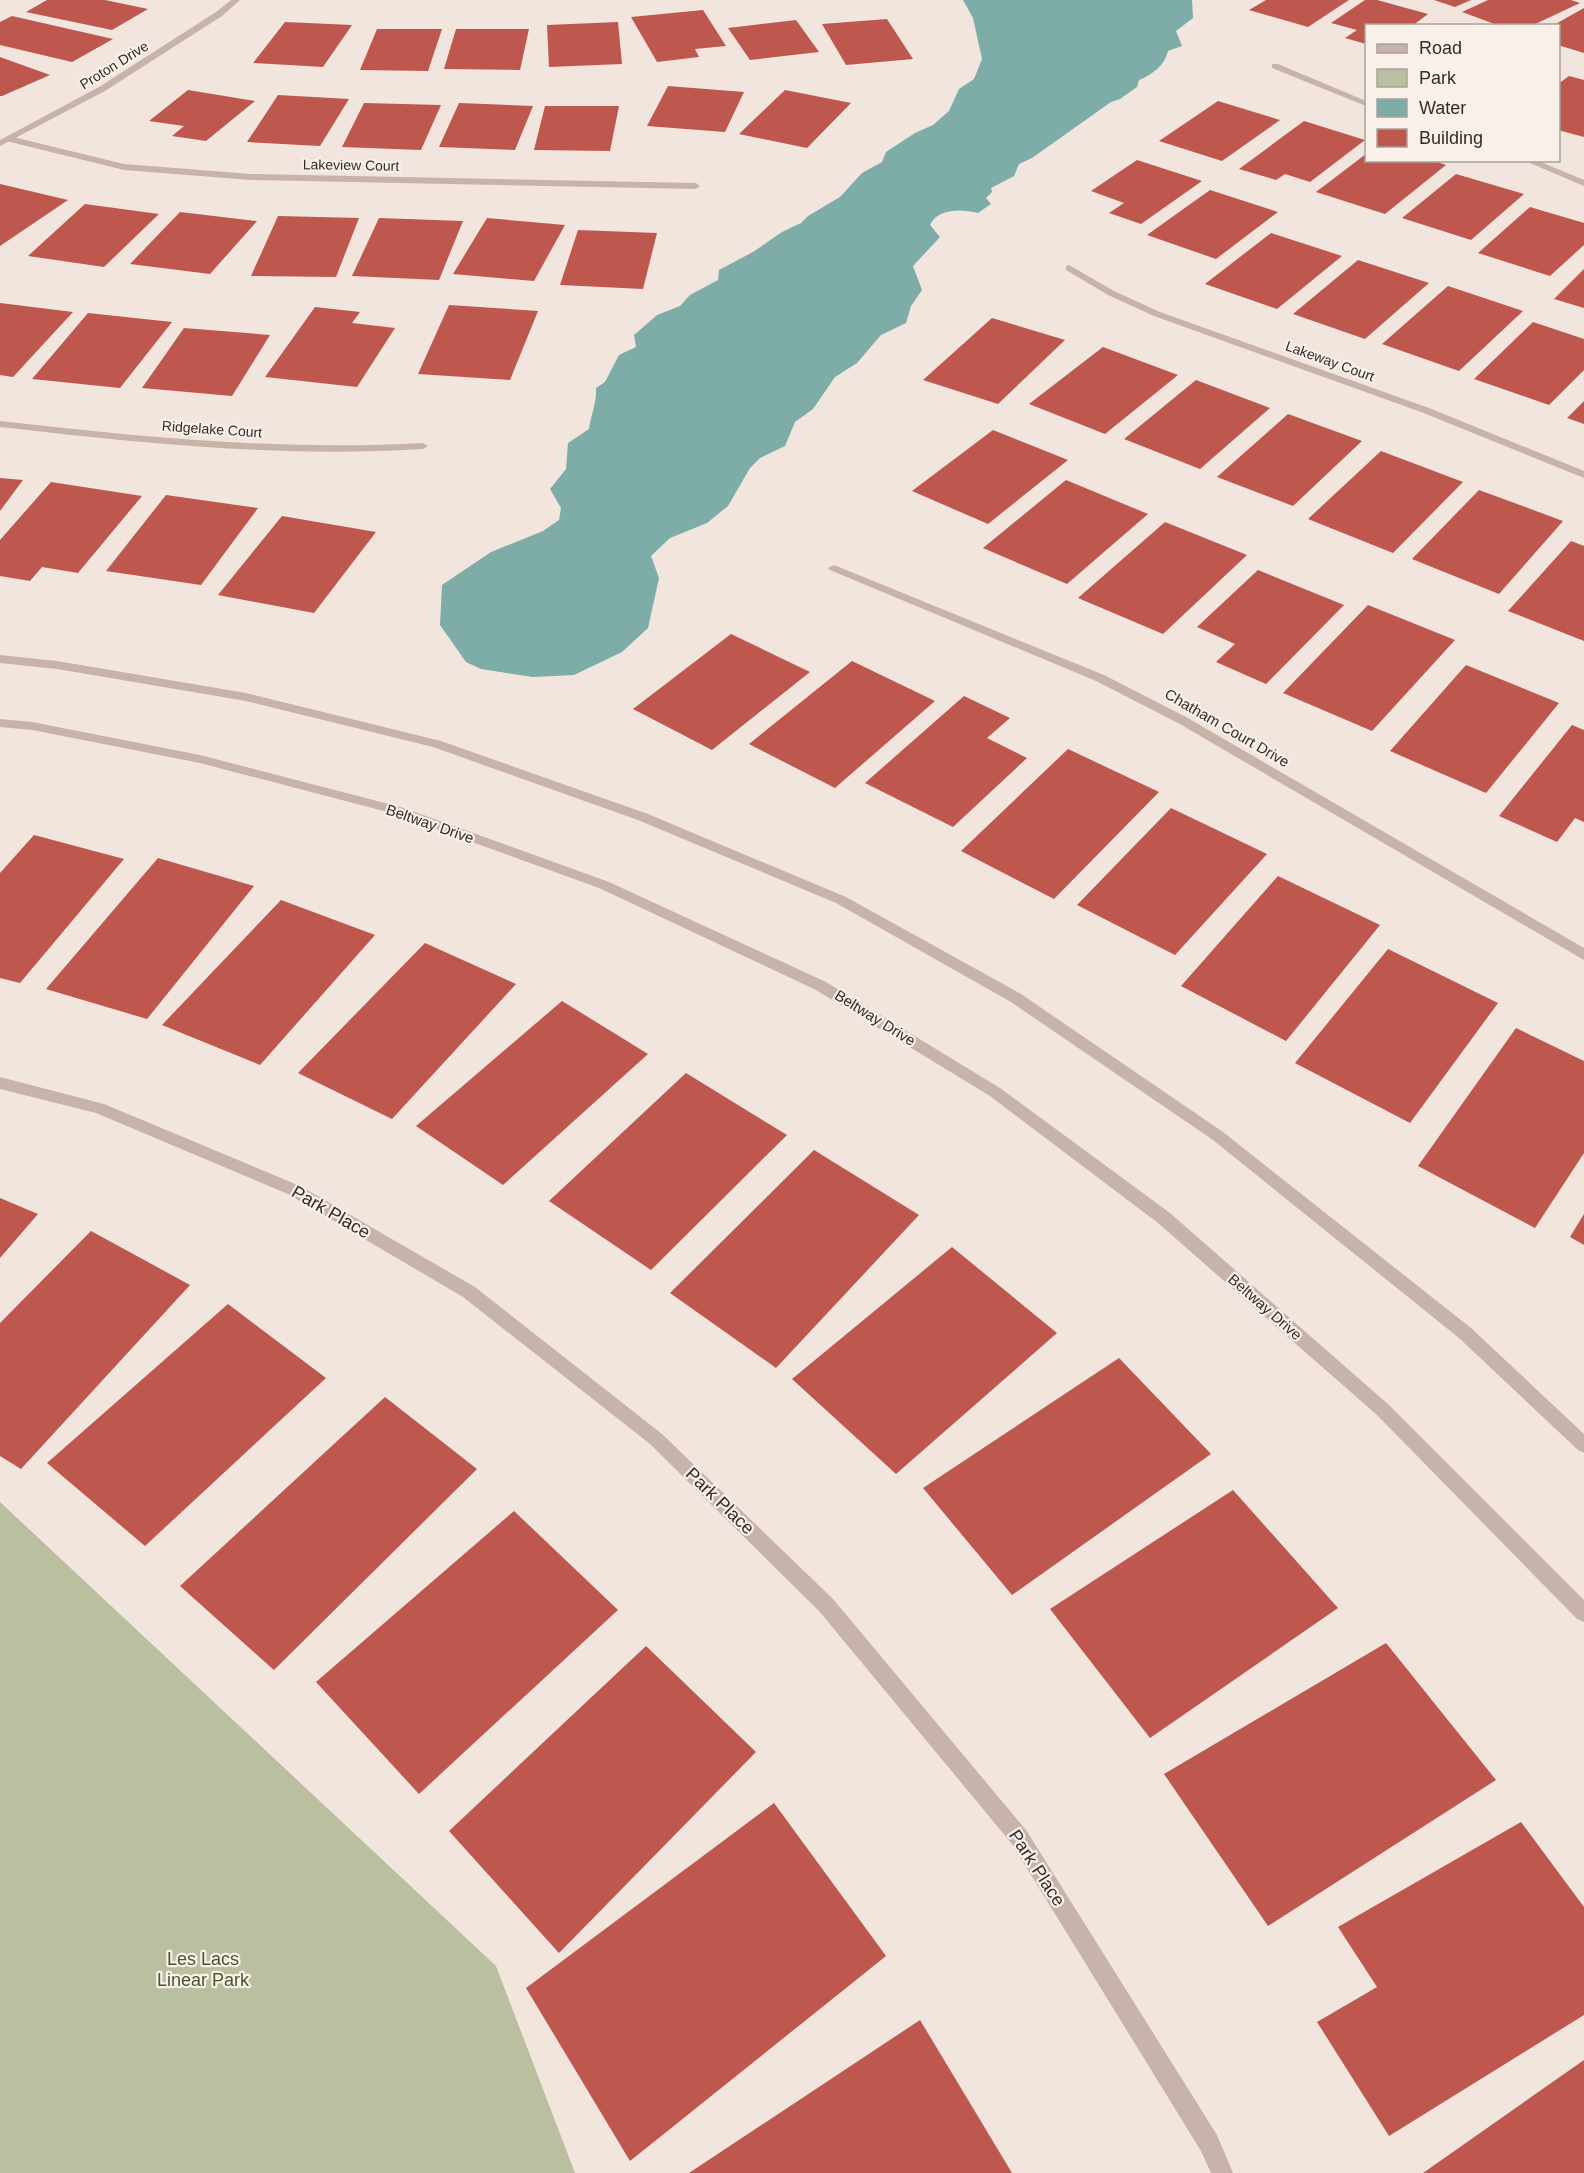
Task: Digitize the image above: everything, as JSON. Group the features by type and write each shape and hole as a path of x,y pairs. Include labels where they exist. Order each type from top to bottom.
{"street":[{"name":"Proton Drive","path":"5,141 102,89 219,14 236,0"},
{"path":"1275,66 1365,104"},
{"name":"Lakeview Court","path":"5,141 124,167 251,177 696,186"},
{"path":"1532,162 1584,183"},
{"name":"Lakeway Court","path":"1069,268 1111,293 1157,314 1425,410 1584,476"},
{"name":"Ridgelake Court","path":"0,424 108,436 296,450 368,450 423,446"},
{"name":"Chatham Court Drive","path":"834,568 1110,683 1182,720 1584,955"},
{"path":"0,658 57,665 246,697 437,744 644,817 841,900 1016,998 1218,1136 1465,1333 1584,1445"},
{"name":"Beltway Drive","path":"0,723 32,726 200,759 399,811 604,885 821,986 995,1092 1164,1218 1383,1410 1584,1613"},
{"name":"Park Place","path":"0,1083 99,1108 294,1190 469,1292 656,1439 826,1605 1019,1837 1209,2143 1222,2173"}],"green space":[{"name":"Les Lacs Linear Park","path":"0,1502 496,1966 575,2173 0,2173"}],"water":[{"path":"963,0 1192,0 1193,18 1176,31 1182,46 1168,51 1164,61 1157,69 1139,80 1137,87 1120,99 1111,102 1032,158 1019,164 1014,176 991,188 992,192 986,198 991,204 978,213 951,211 934,219 930,225 940,237 913,266 922,290 911,306 906,323 881,335 857,363 835,377 813,409 795,422 785,446 760,458 750,468 728,506 707,523 670,538 651,556 659,578 648,628 622,652 574,675 533,677 481,669 466,662 440,625 442,585 491,552 543,531 559,520 561,508 550,489 566,469 568,443 589,429 596,399 596,388 605,382 619,355 636,347 634,335 657,315 680,306 690,295 718,280 719,270 753,252 840,197 862,173 882,162 886,152 915,133 933,125 949,111 959,89 974,79 982,59 973,18"}],"building":[{"path":"47,0 105,0 148,9 112,30 26,12"},
{"path":"1266,0 1349,0 1308,27 1249,10"},
{"path":"1365,0 1377,0 1428,14 1415,24 1365,24 1365,44 1345,38 1357,30 1331,23"},
{"path":"1434,0 1471,0 1455,7"},
{"path":"1488,0 1571,0 1580,3 1535,24 1495,24 1462,12"},
{"path":"1584,8 1584,53 1560,46 1560,24 1556,24"},
{"path":"703,10 726,46 695,49 699,57 657,62 631,17"},
{"path":"12,16 113,39 72,62 0,45 0,22"},
{"path":"887,19 913,59 846,65 822,24"},
{"path":"796,20 819,52 750,60 728,28"},
{"path":"285,22 352,25 323,67 253,63"},
{"path":"618,22 622,64 549,67 547,25"},
{"path":"377,29 442,29 428,71 360,70"},
{"path":"456,29 529,29 520,70 444,69"},
{"path":"0,57 50,75 0,96"},
{"path":"1569,76 1584,80 1584,137 1560,131 1560,83"},
{"path":"668,86 744,92 725,132 647,126"},
{"path":"188,90 255,101 206,141 172,136 184,126 149,121"},
{"path":"785,90 851,103 807,148 739,134"},
{"path":"278,95 349,99 320,146 247,142"},
{"path":"1218,101 1280,120 1222,161 1159,141"},
{"path":"364,103 441,105 421,150 342,147"},
{"path":"459,103 533,106 515,150 439,147"},
{"path":"545,106 619,106 610,151 534,150"},
{"path":"1304,121 1365,140 1310,182 1285,174 1276,180 1239,169"},
{"path":"1365,155 1365,162 1438,162 1446,165 1385,214 1316,192"},
{"path":"1137,160 1202,181 1141,224 1109,213 1124,203 1091,191"},
{"path":"1456,174 1524,194 1471,240 1402,218"},
{"path":"0,184 68,200 0,246"},
{"path":"1210,190 1278,212 1216,259 1147,235"},
{"path":"85,204 159,214 104,267 28,256"},
{"path":"1530,207 1584,223 1584,245 1550,276 1478,253"},
{"path":"180,212 257,221 210,274 130,264"},
{"path":"278,216 359,218 336,277 251,276"},
{"path":"379,218 463,221 439,280 352,276"},
{"path":"487,218 565,225 534,281 453,274"},
{"path":"578,230 657,233 643,289 560,285"},
{"path":"1271,233 1342,256 1277,309 1205,284"},
{"path":"1358,260 1429,283 1365,339 1293,314"},
{"path":"1584,269 1584,308 1554,299"},
{"path":"1448,286 1523,311 1459,371 1382,344"},
{"path":"0,303 73,312 13,377 0,375"},
{"path":"449,305 538,311 510,380 418,374"},
{"path":"315,307 360,312 352,323 395,328 357,387 265,377"},
{"path":"88,313 172,322 120,388 32,379"},
{"path":"992,318 1065,340 998,404 923,380"},
{"path":"1533,322 1584,339 1584,370 1549,405 1474,379"},
{"path":"184,328 270,335 232,396 142,388"},
{"path":"1103,347 1178,375 1105,434 1029,404"},
{"path":"1196,380 1270,408 1200,469 1124,439"},
{"path":"1584,401 1584,424 1567,418"},
{"path":"1288,414 1362,441 1293,506 1217,477"},
{"path":"993,430 1068,460 988,524 912,491"},
{"path":"1381,451 1463,482 1393,553 1308,519"},
{"path":"0,478 23,480 0,511"},
{"path":"1066,480 1148,514 1067,584 983,548"},
{"path":"51,482 142,496 78,573 42,567 30,581 0,576 0,540"},
{"path":"1479,490 1563,521 1499,594 1412,559"},
{"path":"166,495 258,508 201,585 106,571"},
{"path":"282,516 376,532 314,613 218,595"},
{"path":"1165,522 1247,555 1163,634 1078,598"},
{"path":"1571,541 1584,546 1584,641 1508,611"},
{"path":"1258,570 1344,605 1266,684 1216,662 1235,644 1197,627"},
{"path":"1368,605 1455,640 1372,731 1283,693"},
{"path":"731,634 810,672 712,750 633,709"},
{"path":"852,661 935,701 835,788 749,744"},
{"path":"1466,665 1559,703 1486,793 1390,751"},
{"path":"964,696 1010,718 987,738 1027,758 953,827 865,783"},
{"path":"1572,725 1584,730 1584,822 1575,818 1557,842 1499,816"},
{"path":"1068,749 1159,792 1054,899 961,851"},
{"path":"1171,808 1267,854 1175,955 1077,905"},
{"path":"34,835 124,859 20,983 0,978 0,873"},
{"path":"158,858 254,886 147,1019 46,989"},
{"path":"1278,876 1380,925 1286,1041 1181,986"},
{"path":"281,900 375,935 260,1065 162,1025"},
{"path":"425,943 516,984 392,1119 298,1073"},
{"path":"1388,949 1498,1003 1410,1123 1295,1063"},
{"path":"562,1001 648,1054 503,1185 416,1126"},
{"path":"1516,1028 1584,1061 1584,1153 1535,1228 1418,1166"},
{"path":"686,1073 787,1135 651,1270 549,1201"},
{"path":"814,1150 919,1215 776,1368 670,1293"},
{"path":"0,1198 38,1214 0,1258"},
{"path":"1584,1214 1584,1245 1570,1237"},
{"path":"91,1231 190,1285 21,1469 0,1456 0,1323"},
{"path":"952,1247 1057,1333 896,1474 792,1379"},
{"path":"228,1304 326,1378 145,1546 47,1463"},
{"path":"1119,1358 1211,1454 1012,1595 923,1488"},
{"path":"385,1397 477,1469 274,1670 180,1586"},
{"path":"1233,1490 1338,1608 1150,1738 1050,1609"},
{"path":"514,1511 618,1610 419,1794 316,1682"},
{"path":"1386,1643 1496,1780 1268,1926 1164,1774"},
{"path":"646,1646 756,1752 559,1953 449,1831"},
{"path":"774,1803 886,1956 630,2161 526,1988"},
{"path":"1521,1822 1584,1907 1584,2015 1389,2136 1317,2022 1377,1987 1338,1927"},
{"path":"920,2020 1012,2173 689,2173"},
{"path":"1584,2060 1584,2173 1423,2173"}]}
